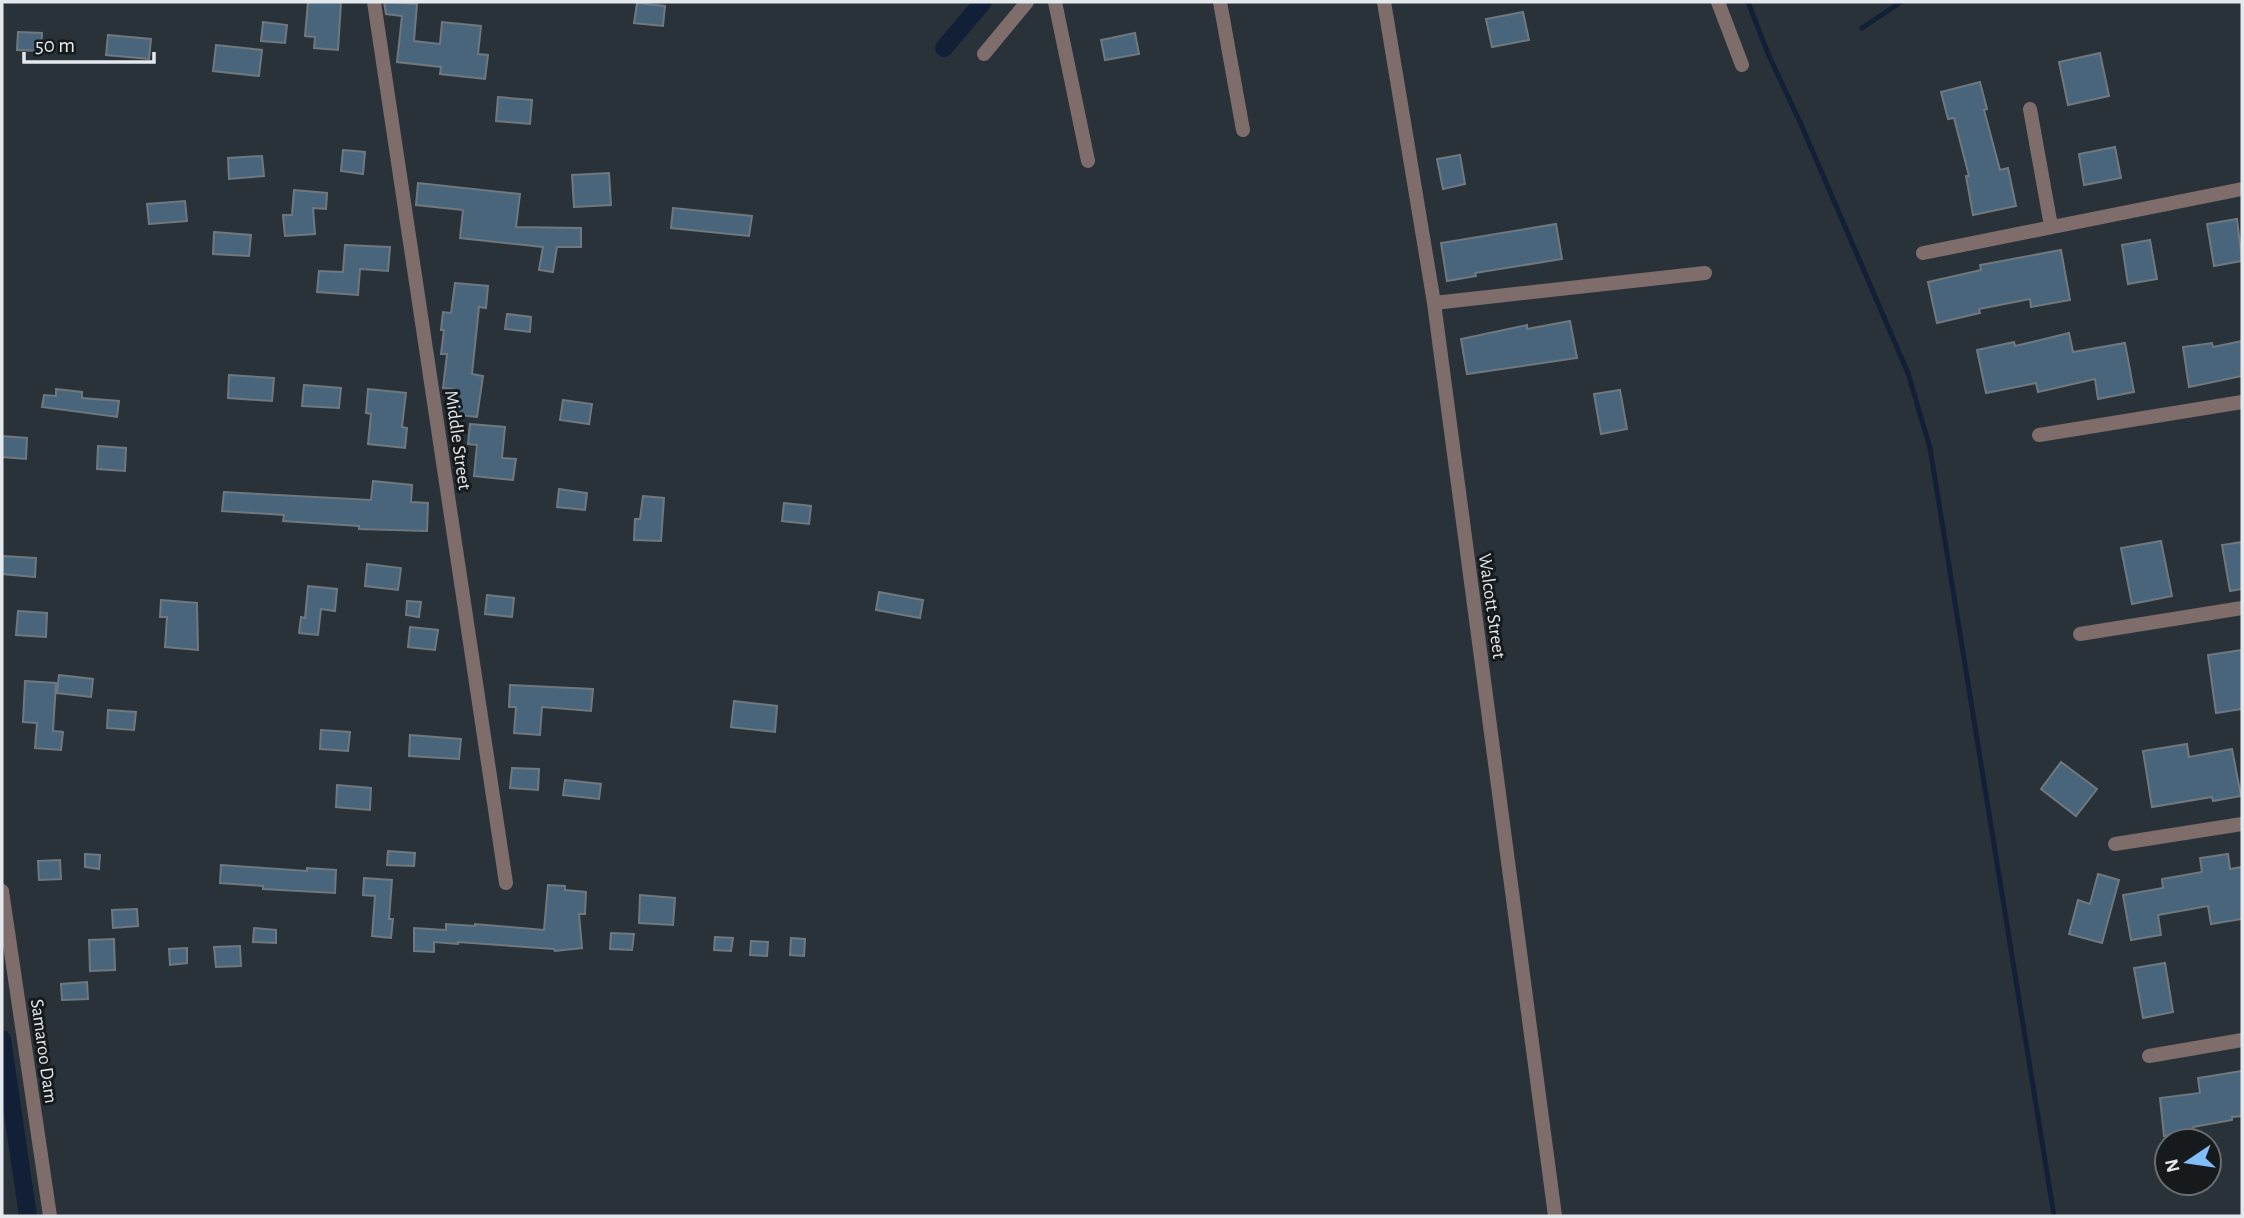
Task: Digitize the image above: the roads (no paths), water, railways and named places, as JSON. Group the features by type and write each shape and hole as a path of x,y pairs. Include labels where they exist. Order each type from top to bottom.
{"street":[{"name":"Middle Street","path":"374,2 506,883"},
{"path":"984,54 1027,2"},
{"path":"1055,2 1088,160"},
{"path":"1220,2 1243,130"},
{"name":"Walcott Street","path":"1384,2 1434,303 1555,1216"},
{"path":"1718,2 1742,65"},
{"path":"2030,109 2051,226"},
{"path":"1923,253 2242,190"},
{"path":"1434,303 1705,273"},
{"path":"2039,435 2242,402"},
{"path":"2080,634 2242,608"},
{"path":"2115,844 2242,824"},
{"name":"Samaroo Dam","path":"2,891 50,1216"},
{"path":"2149,1056 2242,1040"}],"waterway":[{"path":"944,48 983,2"},
{"path":"1748,2 1769,56 1908,373 1930,448 2054,1216"},
{"path":"1862,28 1901,2"},
{"path":"2,1039 28,1216"}]}
